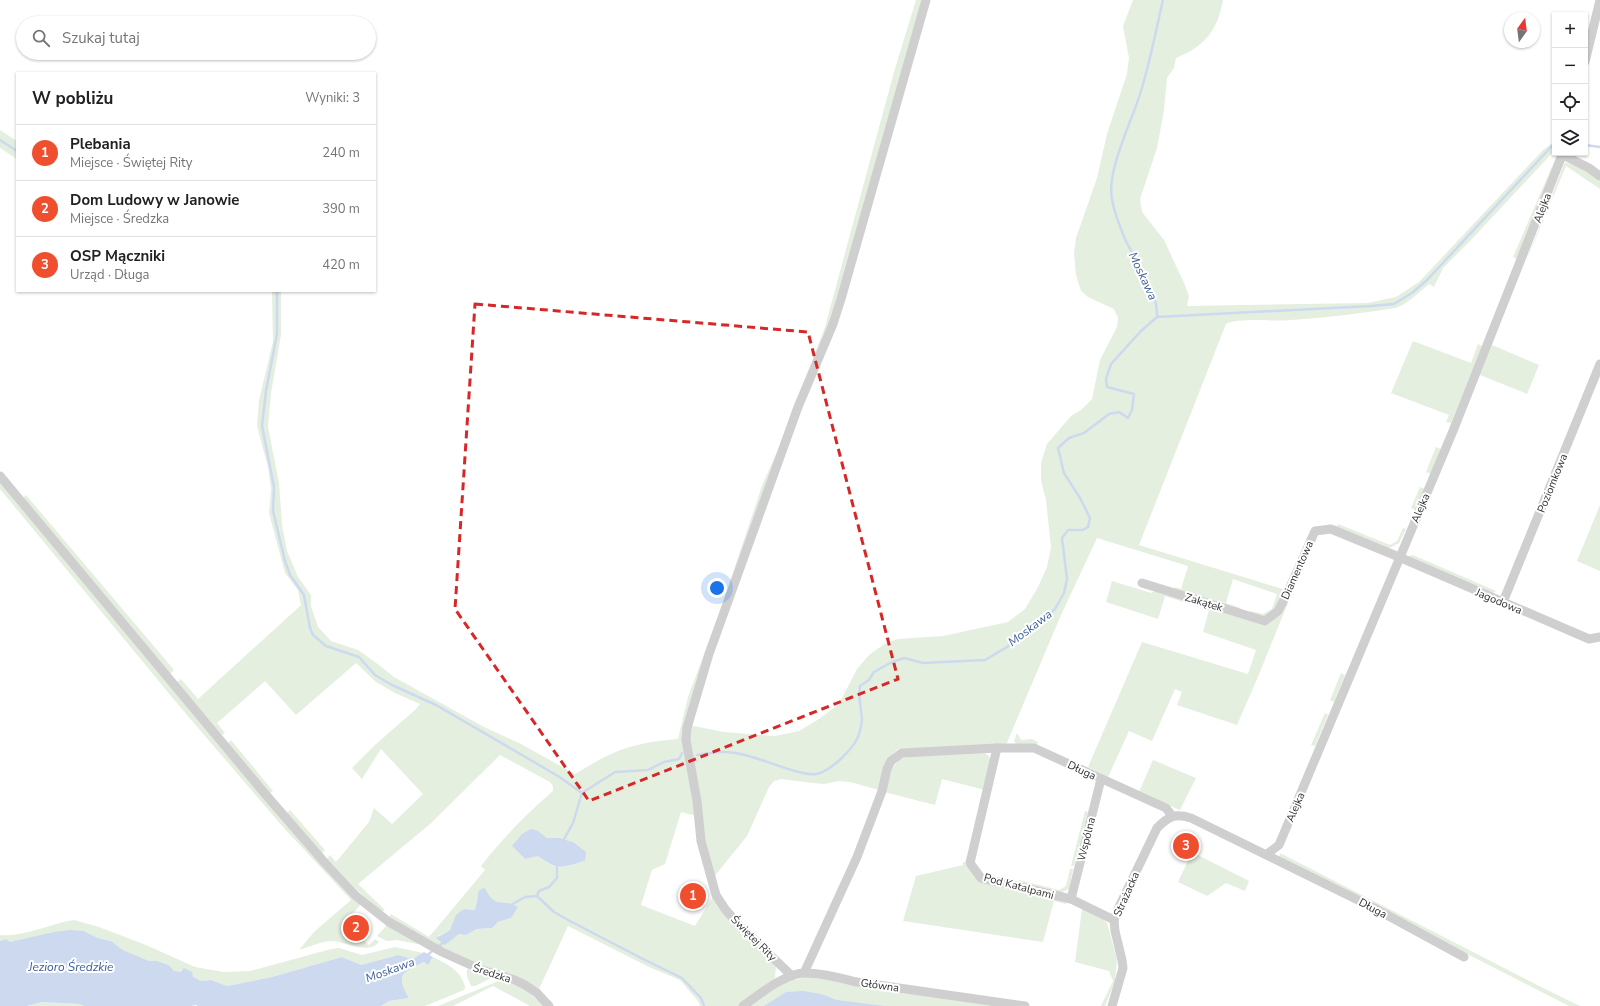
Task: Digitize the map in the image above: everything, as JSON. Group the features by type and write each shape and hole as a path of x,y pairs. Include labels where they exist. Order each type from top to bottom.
{"street":[{"name":"Świętej Rity","path":"792,976 738,925 716,895 701,841 694,782 686,740 689,716 709,654 798,406 833,324 926,0"},
{"path":"1588,50 1600,0"},
{"name":"Alejka","path":"1267,854 1279,845 1456,423 1562,156"},
{"path":"1567,156 1600,176"},
{"name":"Poziomkowa","path":"1503,602 1600,364"},
{"name":"Średzka","path":"0,476 266,795 356,896 383,917 442,952 470,966 515,980 525,985 536,993 549,1006"},
{"name":"Diamentowa","path":"1265,620 1278,611 1315,531 1331,530 1399,557"},
{"name":"Jagodowa","path":"1399,557 1589,639 1600,637"},
{"name":"Zakątek","path":"1142,583 1265,620"},
{"name":"Długa","path":"804,973 857,857 891,761 902,753 997,748 1034,748 1101,780 1166,808 1172,816 1182,815 1191,818 1267,854 1374,908 1464,958"},
{"name":"Pod Katalpami","path":"997,748 970,863 981,878 1071,899 1114,920"},
{"name":"Wspólna","path":"1071,899 1101,780"},
{"name":"Strażacka","path":"1112,1006 1123,968 1114,920 1157,828 1172,816"},
{"name":"Główna","path":"743,1006 776,983 792,976 804,973 1025,1006"}],"highlighted area":[{"path":"475,304 808,332 898,679 589,801 455,609"}],"green space":[{"path":"916,0 924,0 839,297 687,717 696,816 681,812 665,864 652,870 641,905 695,926 714,895 776,966 775,978 771,983 738,1006 700,1006 698,1001 680,980 649,967 568,926 539,989 519,977 472,962 389,918 391,914 429,937 485,870 481,866 489,856 506,836 553,791 553,786 550,782 500,755 430,824 358,884 385,910 381,912 327,859 330,855 336,862 369,822 374,808 392,824 423,794 381,749 362,779 352,768 420,704 395,693 376,682 356,663 296,715 265,681 217,723 225,733 222,735 177,682 181,679 198,699 301,605 298,590 285,573 269,513 271,489 268,467 257,426 259,400 273,342 272,292 281,292 281,335 271,393 268,427 279,483 282,525 287,551 298,577 311,595 311,606 318,627 331,641 358,650 394,677 484,727 521,744 575,774 606,756 635,745 678,739 688,697 719,614 763,483 778,450 825,327 894,72","holes":["538,831 547,838 560,838 573,842 585,861 565,867 555,867 538,856 525,859 513,847 515,843","485,889 490,898 496,902 514,904 511,918 498,922 492,928 477,929 466,935 459,934 445,944 438,936 450,930 464,909 475,910 477,898"]},
{"path":"1133,0 1223,0 1221,11 1213,29 1208,36 1194,49 1176,58 1174,68 1167,78 1164,110 1157,148 1140,199 1142,212 1164,240 1184,283 1189,296 1187,306 1368,303 1396,297 1419,282 1543,150 1552,143 1552,153 1443,268 1434,287 1429,284 1401,306 1396,308 1330,317 1240,321 1226,324 1139,545 1286,590 1275,610 1263,617 1250,613 1250,611 1263,614 1272,609 1277,594 1233,579 1226,603 1241,608 1239,609 1175,589 1175,587 1181,589 1188,566 1097,538 1061,615 1006,745 899,749 894,752 888,761 883,773 879,790 850,782 839,781 824,784 781,779 774,781 769,787 747,836 713,878 705,849 690,748 689,725 724,732 775,736 799,731 819,719 839,704 857,669 869,655 886,643 898,639 943,636 1008,622 1025,609 1038,587 1047,567 1051,547 1046,500 1041,481 1041,463 1047,444 1071,416 1081,410 1092,399 1100,360 1117,327 1118,318 1114,309 1088,297 1081,291 1076,275 1074,253 1076,238 1097,178 1107,134 1127,74 1129,58 1123,26"},
{"path":"0,130 16,140 16,158 0,148"},
{"path":"1557,156 1559,156 1519,260 1513,257"},
{"path":"1565,162 1600,179 1600,189 1566,166 1523,269"},
{"path":"1413,341 1471,363 1478,344 1482,346 1451,423 1446,422 1449,415 1391,393"},
{"path":"1492,345 1539,365 1527,394 1480,375"},
{"path":"1436,447 1441,449 1431,474 1426,472"},
{"path":"0,482 361,904 341,927 350,933 353,930 369,945 375,939 379,942 369,948 362,948 336,941 330,941 318,943 299,950 314,932 351,900 283,827 181,708 0,489"},
{"path":"1420,487 1425,489 1415,510 1411,508"},
{"path":"26,495 174,670 170,674 23,498"},
{"path":"1600,505 1600,571 1577,561"},
{"path":"1338,524 1390,545 1397,541 1403,528 1406,529 1399,543 1390,548 1336,528"},
{"path":"1413,555 1496,591 1493,593 1406,557"},
{"path":"1112,581 1151,593 1157,590 1198,603 1196,606 1165,596 1158,619 1106,602"},
{"path":"1290,598 1237,725 1177,705 1182,692 1175,689 1152,741 1129,731 1108,777 1088,767 1142,642 1248,674 1256,650 1203,632 1209,610 1203,608 1204,605 1268,625 1280,613"},
{"path":"1341,673 1345,675 1334,702 1330,700"},
{"path":"1325,713 1328,715 1315,746 1311,745"},
{"path":"1017,733 1021,740 1032,739 1038,742 1037,746 1016,744 1014,741"},
{"path":"231,740 273,791 269,793 228,743"},
{"path":"983,752 989,756 991,762 985,790 942,779 935,805 884,792 887,780 892,770 898,761 903,758 909,756"},
{"path":"1153,760 1196,778 1180,810 1139,792"},
{"path":"290,810 325,850 322,853 286,814"},
{"path":"1085,811 1088,812 1074,866 1071,866"},
{"path":"1192,852 1249,881 1245,891 1226,883 1207,896 1178,882"},
{"path":"1280,853 1580,1006 1569,1006 1279,858"},
{"path":"963,862 966,862 965,864 977,880 1067,901 1066,904 1054,901 1043,942 903,921 916,876 963,865"},
{"path":"1070,869 1073,869 1069,889 1060,893 1018,884 1019,880 1059,890 1066,886"},
{"path":"1082,909 1099,916 1107,923 1117,959 1115,981 1105,1006 1101,1006 1113,981 1109,971 1075,962"},
{"path":"74,920 99,927 146,945 195,967 224,972 250,971 339,948 362,955 395,947 423,953 413,959 398,955 361,965 342,957 272,977 227,986 211,980 201,981 174,971 169,965 157,961 149,961 123,950 111,941 98,938 84,931 10,942 6,939 0,941 0,935 19,934"},
{"path":"387,925 418,942 418,944 397,940 387,941 377,936"},
{"path":"433,957 457,972 463,981 465,987 464,990 425,1006 381,1006 389,1001 409,998 402,987 403,976 410,968 431,961"},
{"path":"467,969 490,976 491,978 475,986 471,986 467,976"},
{"path":"807,977 1003,1006 748,1006 786,982"},
{"path":"501,980 514,984 524,990 543,1006 530,1006 493,986 453,1006 438,1006"},
{"path":"42,1002 79,1004 84,1006 27,1006"}],"water":[{"path":"531,829 538,831 547,838 560,838 573,842 586,852 585,861 560,867 545,861 538,856 525,859 512,846 522,834"},
{"path":"485,888 492,899 518,907 511,918 498,922 492,928 477,929 466,935 459,934 445,945 436,938 450,930 456,915 464,909 475,910 479,890"},
{"name":"Jezioro Średzkie","path":"70,930 84,931 98,938 111,941 123,950 149,961 157,961 169,965 174,971 181,972 184,968 192,972 193,977 201,981 211,980 227,986 272,977 342,957 361,965 398,955 413,959 424,952 433,957 428,965 424,962 411,968 403,975 402,984 409,998 389,1001 381,1006 84,1006 79,1004 42,1002 27,1006 0,1006 0,941 6,939 10,942"},
{"path":"803,991 821,994 837,1000 885,1006 764,1006 786,992"}],"waterway":[{"name":"Moskawa","path":"697,755 716,752 733,752 802,773 816,774 822,772 835,764 857,740 862,721 859,690 860,686 869,680 874,672 892,662 904,658 923,663 985,660 1007,647 1040,623 1055,609 1064,593 1067,579 1062,538 1068,530 1083,530 1088,527 1090,518 1080,498 1064,473 1058,448 1069,438 1084,433 1109,414 1119,412 1128,418 1132,410 1134,394 1107,387 1106,379 1111,364 1141,331 1157,317 1154,296 1146,276 1125,239 1117,219 1112,199 1111,187 1116,160 1144,80 1163,0"},
{"path":"0,140 16,150"},
{"path":"1588,145 1600,147"},
{"path":"1157,317 1394,304 1412,293 1428,279 1552,146"},
{"path":"277,292 277,334 266,391 262,426 274,487 273,511 285,561 290,575 304,595 310,628 313,635 326,646 359,657 375,675 392,685 436,705 558,776 582,793"},
{"name":"Moskawa","path":"563,841 573,823 582,793 615,772 648,770 664,762 679,759 682,753"},
{"name":"Moskawa","path":"511,905 525,897 537,896 539,891 549,887 557,878 557,865"},
{"path":"537,896 554,912 682,978 701,998 704,1006"},
{"name":"Moskawa","path":"426,956 444,942"}],"place":[{"name":"OSP Mączniki","path":"1186,846"},
{"name":"Plebania","path":"693,896"},
{"name":"Dom Ludowy w Janowie","path":"356,928"}]}
